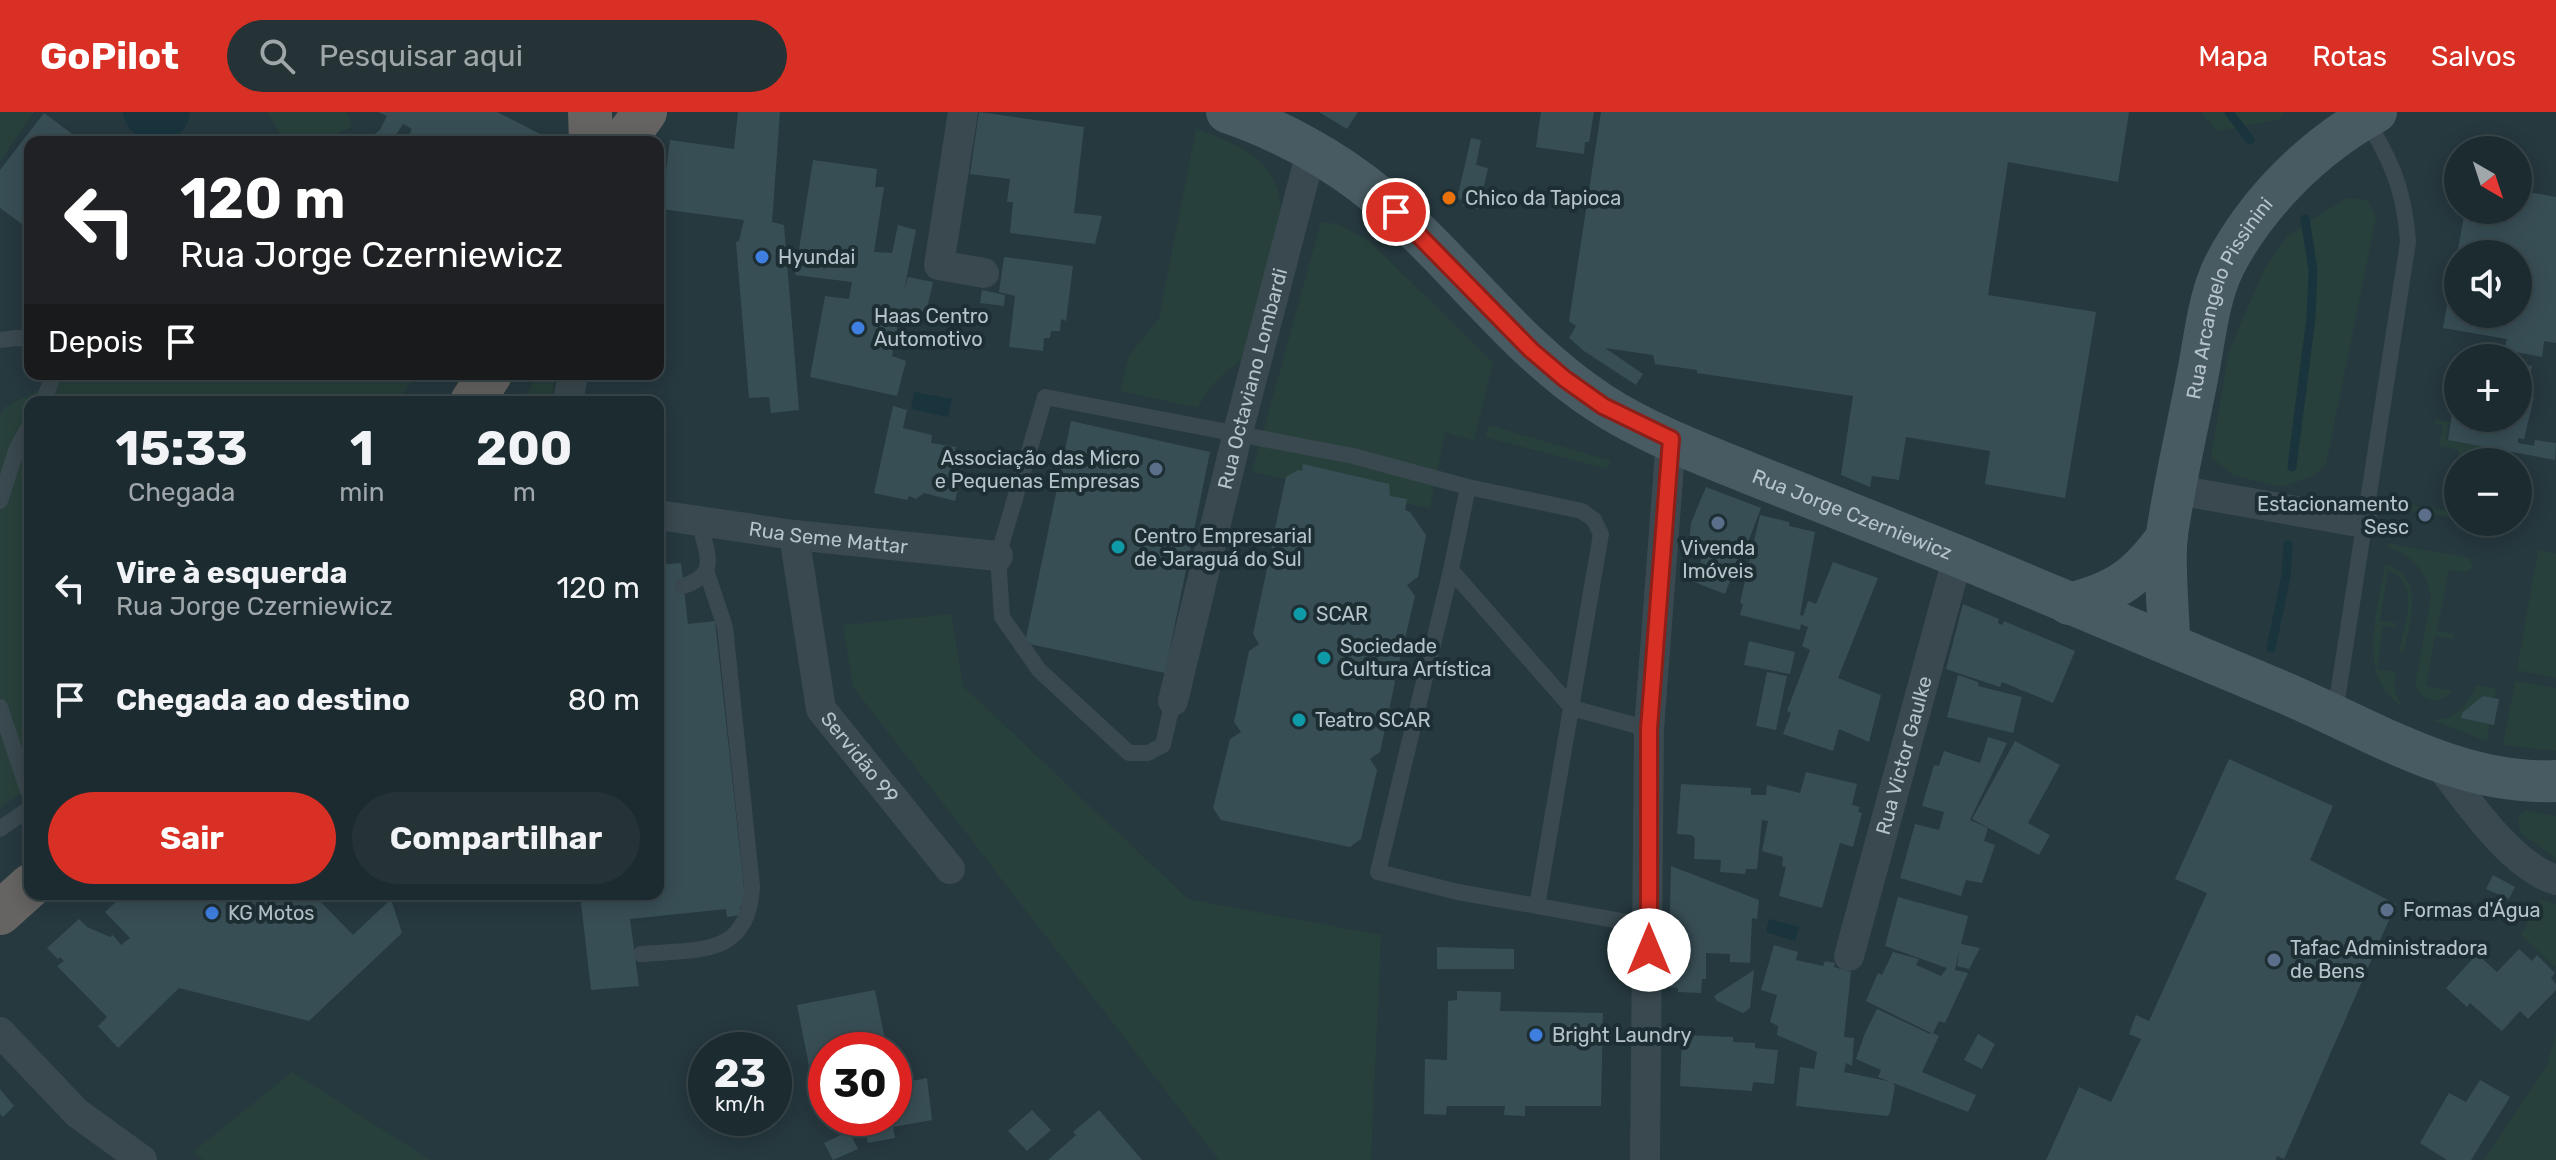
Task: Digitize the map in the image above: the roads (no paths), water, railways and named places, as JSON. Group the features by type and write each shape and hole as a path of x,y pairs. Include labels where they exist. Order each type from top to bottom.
{"highway":[{"path":"590,112 591,136"},
{"path":"603,136 609,112"},
{"path":"627,136 645,112"},
{"path":"0,913 24,891"}],"main road":[{"name":"Rua Jorge Czerniewicz","path":"1227,112 1271,130 1311,152 1345,171 1379,196 1531,350 1603,406 1671,439 2169,644 2435,759 2503,779 2556,781"},
{"name":"Rua Arcangelo Pissinini","path":"2169,644 2167,537 2210,308 2223,269 2244,232 2296,172 2340,134 2374,121"},
{"name":"Rua Arcangelo Pissinini","path":"2069,604 2113,591 2149,562 2167,537"}],"street":[{"path":"963,112 939,265 984,273"},
{"name":"Rua Octaviano Lombardi","path":"1173,701 1238,432 1311,152"},
{"path":"1645,1160 1649,729 1671,439"},
{"path":"2177,490 2364,523"},
{"name":"Rua Seme Mattar","path":"664,516 794,535 998,556"},
{"name":"Servidão 99","path":"794,535 821,709 950,869"},
{"name":"Rua Victor Gaulke","path":"1849,956 1958,556"},
{"path":"2435,759 2514,854 2556,880"},
{"path":"2486,824 2490,798 2503,779"},
{"path":"0,1032 77,1113 142,1160"}],"lane":[{"path":"2335,714 2408,242 2398,180 2374,121"},
{"path":"0,340 24,339"},
{"path":"1173,701 1163,745 1148,753 1129,753 1039,670 1002,617 998,556 1045,397 1353,456 1468,487 1582,511 1594,520 1601,534 1537,906"},
{"path":"0,501 24,436"},
{"path":"1468,487 1378,872 1458,892 1649,926"},
{"path":"641,954 709,948 726,941 739,932 751,908 752,886 725,627 707,573 699,521"},
{"path":"1451,570 1572,708 1649,729"},
{"path":"683,586 700,580 707,573"},
{"path":"0,707 24,779"},
{"path":"0,829 24,812"}],"water":[{"path":"123,112 190,112 186,125 175,136 138,136 127,125"},
{"path":"914,392 952,399 948,417 911,409"},
{"path":"1769,919 1799,927 1795,941 1766,932"}],"waterway":[{"path":"2229,112 2250,140"},
{"path":"2292,467 2311,317 2313,270 2305,219"},
{"path":"2271,648 2286,576 2288,545"}],"place":[{"name":"Chico da Tapioca","path":"1449,198"},
{"name":"Hyundai","path":"762,257"},
{"name":"Haas Centro Automotivo","path":"858,328"},
{"name":"Associação das Micro e Pequenas Empresas","path":"1156,469"},
{"name":"Estacionamento Sesc","path":"2425,515"},
{"name":"Vivenda Imóveis","path":"1718,523"},
{"name":"Centro Empresarial de Jaraguá do Sul","path":"1118,547"},
{"name":"SCAR","path":"1300,614"},
{"name":"Sociedade Cultura Artística","path":"1324,658"},
{"name":"Teatro SCAR","path":"1299,720"},
{"name":"Formas d'Água","path":"2387,910"},
{"name":"KG Motos","path":"212,913"},
{"name":"Tafac Administradora de Bens","path":"2274,960"},
{"name":"Bright Laundry","path":"1536,1035"}]}
